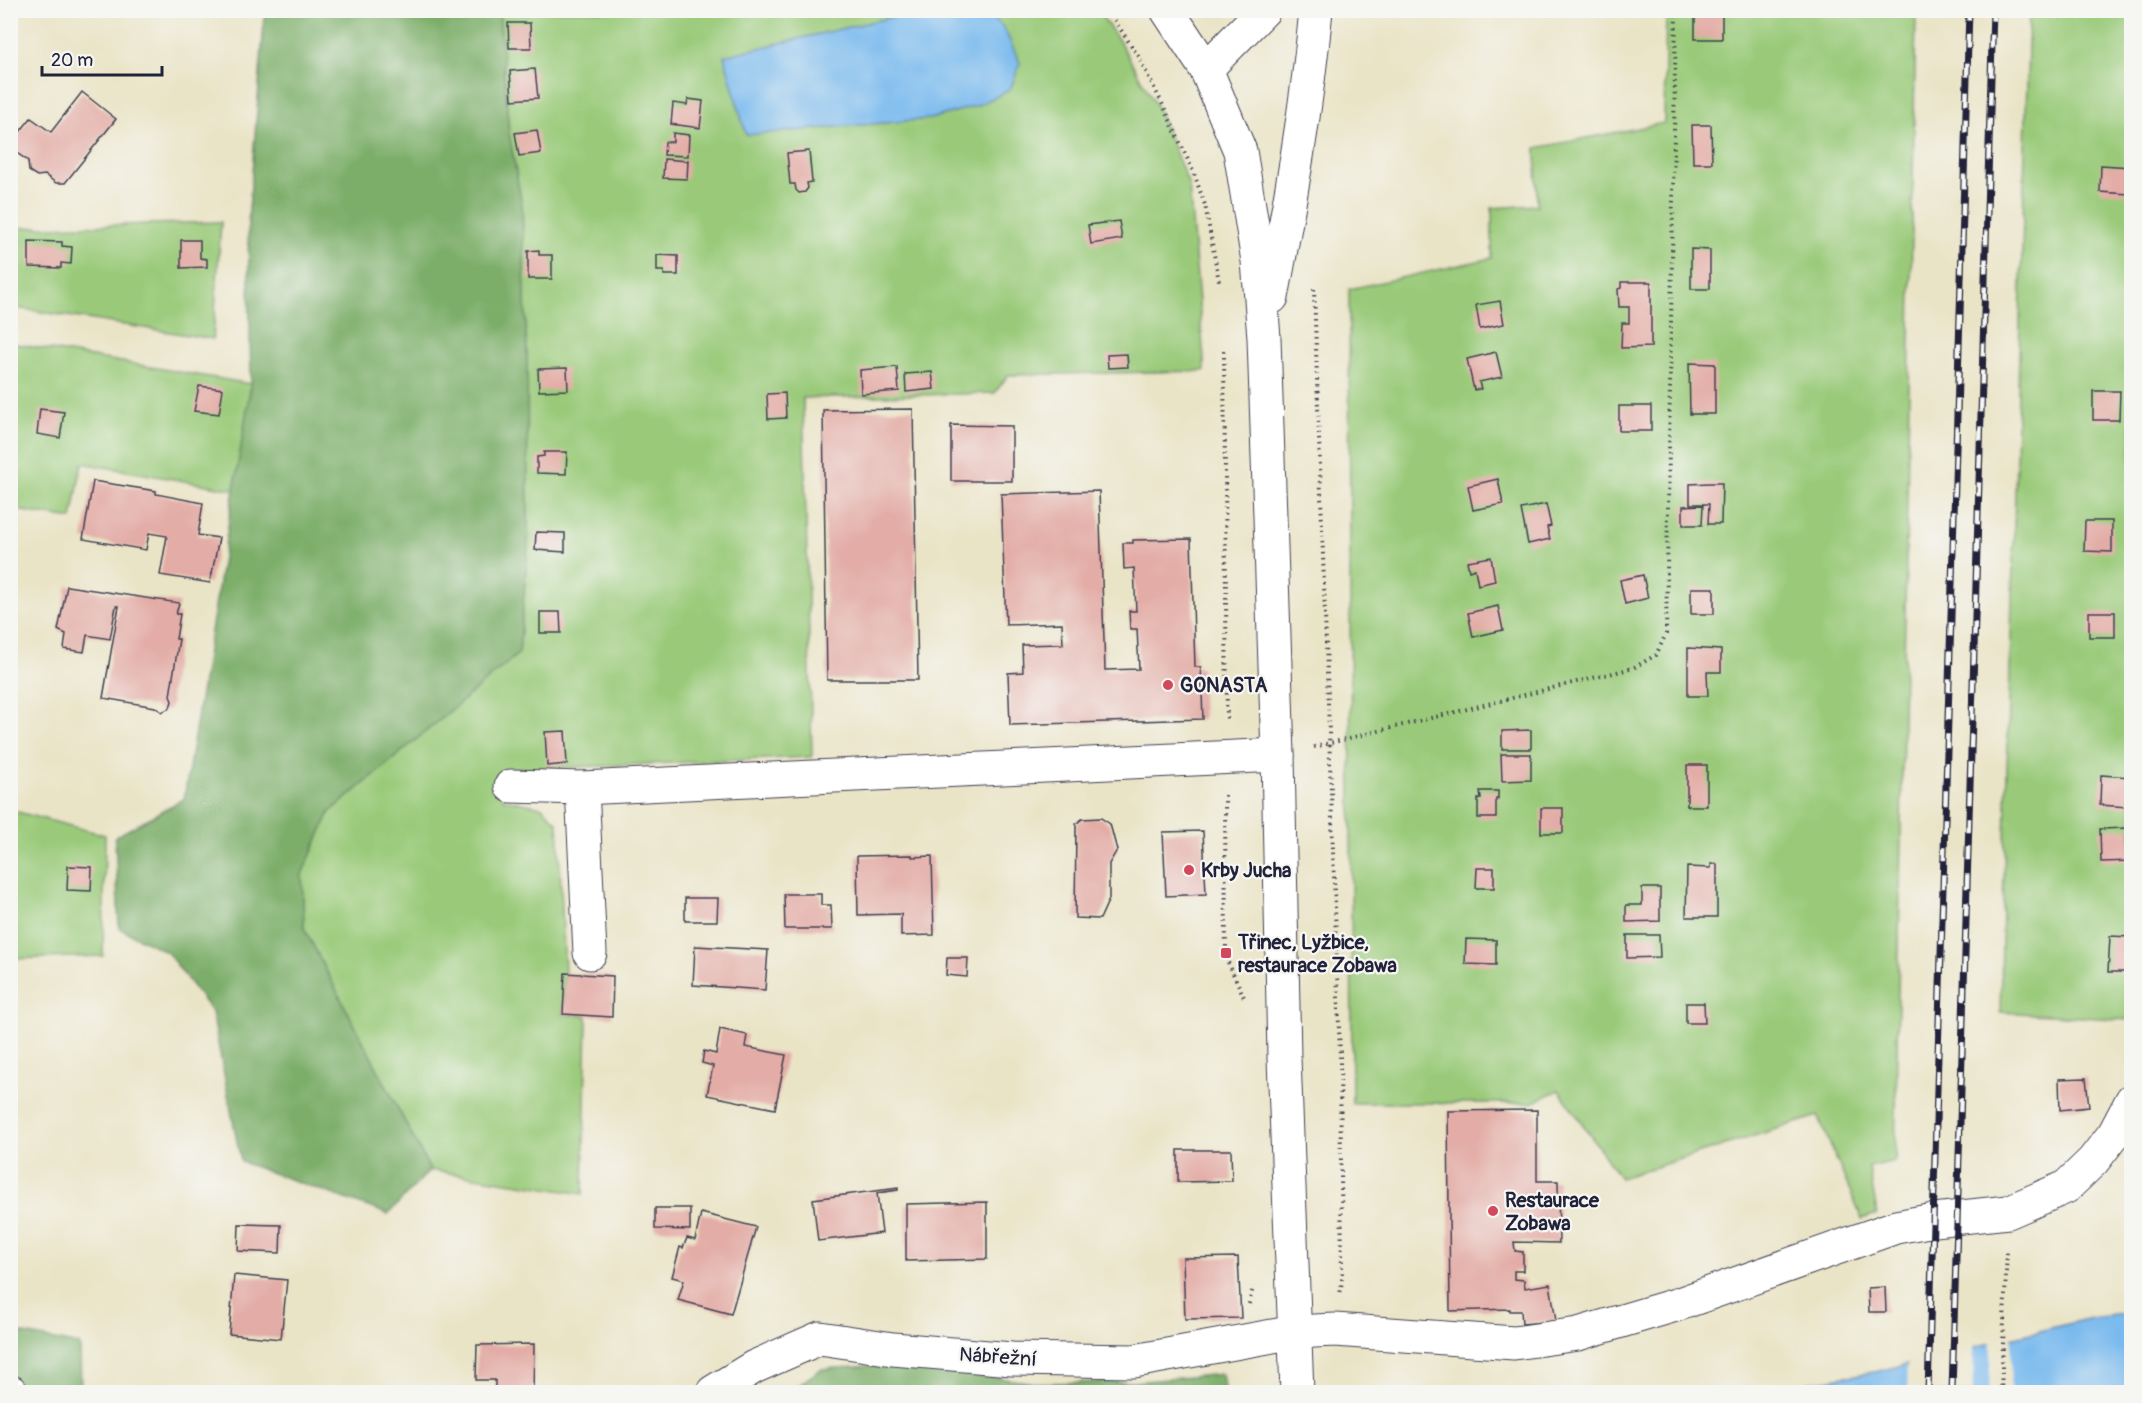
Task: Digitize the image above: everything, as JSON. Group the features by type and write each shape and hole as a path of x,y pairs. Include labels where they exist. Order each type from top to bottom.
{"street":[{"path":"1167,10 1206,69 1240,151 1258,261 1264,338 1278,755 1284,1058 1297,1392"},
{"path":"1206,69 1264,10"},
{"path":"1264,338 1288,209 1310,70 1316,10"},
{"path":"511,786 582,788 1278,755"},
{"path":"582,788 590,953"},
{"name":"Nábřežní","path":"713,1392 754,1367 820,1338 893,1349 1012,1359 1134,1361 1294,1332 1335,1330 1514,1343 1578,1334 1679,1304 1896,1227 1934,1220 2008,1212 2066,1187 2093,1161 2114,1134 2132,1100"}],"path":[{"path":"1108,10 1143,66 1193,171 1205,205 1221,290"},
{"path":"1278,755 1633,668 1656,655 1666,634 1676,10"},
{"path":"1314,280 1340,1057 1342,1280 1335,1330"},
{"path":"1224,346 1226,958 1244,999"},
{"path":"2001,1392 2008,1212"},
{"path":"1248,1310 1255,1280"}],"green space":[{"path":"265,11 499,11 509,133 522,206 527,359 528,545 519,653 330,812 302,874 304,928 430,1170 388,1214 241,1162 212,1012 167,952 119,928 115,837 184,799 251,384 248,222"},
{"path":"499,11 1098,11 1118,39 1156,105 1189,185 1205,371 1008,375 995,393 803,398 812,757 508,770 503,799 542,807 558,823 565,973 563,1014 587,1016 583,1194 430,1170 304,928 302,873 330,812 519,653 528,545 527,359 522,206 509,133"},
{"path":"1666,11 1916,11 1895,1161 1869,1167 1877,1214 1862,1219 1818,1116 1620,1178 1559,1090 1531,1103 1352,1103 1349,289 1492,258 1492,208 1537,205 1536,148 1664,123"},
{"path":"2029,11 2131,11 2131,1020 2000,1012"},
{"path":"221,222 213,339 11,307 10,228"},
{"path":"10,343 251,384 235,490 82,463 72,519 11,509"},
{"path":"10,810 105,835 103,956 11,959"},
{"path":"10,1331 80,1345 81,1392 11,1392"},
{"path":"871,1366 961,1373 1035,1383 1134,1382 1222,1374 1225,1392 788,1392 821,1369"}],"water":[{"path":"918,11 986,11 1004,28 1020,63 1010,90 976,106 930,119 746,135 724,56"},
{"path":"2131,1313 2131,1392 1757,1392 1879,1371 2091,1318"}],"pier":[{"path":"2012,1335 2010,1392 1989,1392 1991,1340"},
{"path":"1974,1344 1973,1392 1907,1392 1908,1360"}],"building":[{"path":"1695,10 1722,10 1722,39 1695,39"},
{"path":"508,23 530,23 531,48 509,48"},
{"path":"535,69 538,98 512,100 510,71"},
{"path":"82,92 116,119 65,183 56,183 45,175 37,176 29,171 28,161 10,148 10,144 31,118 51,132"},
{"path":"688,99 703,101 700,128 671,124 673,103 687,105"},
{"path":"1692,125 1711,125 1712,163 1693,163"},
{"path":"537,130 541,153 519,156 515,133"},
{"path":"673,133 689,135 688,156 664,155 665,142 673,142"},
{"path":"809,151 812,182 807,183 808,188 805,192 799,193 795,184 790,184 787,153"},
{"path":"664,159 688,161 687,179 663,178"},
{"path":"2101,165 2131,167 2129,194 2100,192"},
{"path":"1119,221 1122,239 1091,244 1088,225"},
{"path":"181,240 200,240 200,258 207,259 207,267 181,268"},
{"path":"29,241 62,242 62,246 72,247 71,264 61,263 61,268 29,267"},
{"path":"1691,249 1710,250 1710,289 1691,289"},
{"path":"539,250 539,255 552,255 552,279 528,279 528,251"},
{"path":"657,255 678,256 678,275 664,275 664,271 657,271"},
{"path":"1621,282 1651,282 1651,347 1621,348 1622,323 1629,323 1629,307 1619,307 1618,289 1621,288"},
{"path":"1500,301 1504,324 1480,329 1476,305"},
{"path":"1496,352 1502,377 1479,382 1481,389 1474,390 1467,359"},
{"path":"1127,354 1128,367 1108,368 1107,355"},
{"path":"1689,363 1715,364 1715,414 1690,414"},
{"path":"897,367 899,391 861,394 860,370"},
{"path":"567,368 568,390 539,391 538,369"},
{"path":"932,372 934,389 906,392 905,374"},
{"path":"199,386 223,389 219,414 194,411"},
{"path":"2093,391 2120,391 2119,420 2093,420"},
{"path":"785,393 786,418 768,419 767,394"},
{"path":"1619,406 1651,406 1651,431 1619,431"},
{"path":"40,409 64,412 60,438 37,434"},
{"path":"913,409 918,680 827,680 823,410"},
{"path":"951,425 1012,426 1012,481 951,481"},
{"path":"544,452 567,452 566,474 537,473 537,457 544,456"},
{"path":"1498,479 1503,504 1473,510 1468,486"},
{"path":"93,481 156,491 156,494 203,503 198,535 219,538 210,583 160,575 167,536 149,533 146,550 83,539"},
{"path":"1722,483 1721,524 1708,524 1709,504 1690,504 1690,484"},
{"path":"1099,491 1105,670 1139,669 1137,629 1130,629 1129,611 1136,611 1134,568 1124,569 1123,543 1133,543 1133,540 1191,539 1195,667 1201,667 1203,719 1010,725 1008,673 1023,672 1022,645 1063,644 1062,623 1006,625 1001,494"},
{"path":"1546,504 1551,526 1547,527 1550,539 1528,544 1521,509"},
{"path":"1703,505 1702,525 1683,525 1683,506"},
{"path":"2085,521 2112,521 2112,552 2084,551"},
{"path":"536,532 565,533 565,552 535,550"},
{"path":"1491,557 1495,581 1478,585 1475,569 1469,571 1467,561"},
{"path":"1643,575 1648,598 1625,604 1620,580"},
{"path":"67,586 179,603 176,614 180,614 176,639 179,639 170,708 162,712 155,707 103,698 119,606 116,606 110,639 87,635 84,652 64,649 66,634 58,630"},
{"path":"1691,588 1714,588 1714,614 1691,614"},
{"path":"1498,606 1503,630 1473,637 1468,613"},
{"path":"540,612 560,612 561,633 540,633"},
{"path":"2089,612 2115,612 2115,637 2089,637"},
{"path":"1688,648 1721,650 1721,672 1707,672 1708,696 1688,696"},
{"path":"1531,730 1531,749 1502,749 1502,731"},
{"path":"565,731 567,764 547,766 545,732"},
{"path":"1501,754 1531,754 1531,780 1502,781"},
{"path":"1687,765 1707,765 1707,806 1687,806"},
{"path":"2101,775 2130,777 2128,807 2100,805"},
{"path":"1480,791 1498,791 1496,818 1478,818"},
{"path":"1541,808 1563,808 1563,833 1541,833"},
{"path":"1101,818 1110,824 1117,850 1109,864 1109,899 1100,919 1075,918 1076,824 1082,819"},
{"path":"2130,828 2131,861 2101,862 2100,829"},
{"path":"1203,831 1206,894 1166,896 1163,832"},
{"path":"912,855 912,857 932,856 934,935 901,936 901,914 858,915 857,856"},
{"path":"1711,864 1717,864 1717,917 1686,917 1687,867 1711,868"},
{"path":"68,866 92,867 91,891 67,890"},
{"path":"1477,868 1494,868 1494,888 1476,888"},
{"path":"1642,888 1660,888 1660,921 1626,922 1626,905 1642,905"},
{"path":"784,894 821,894 821,905 831,905 832,929 785,929"},
{"path":"685,898 718,898 717,921 685,921"},
{"path":"1627,935 1659,935 1660,957 1627,958"},
{"path":"2110,936 2131,937 2130,972 2108,972"},
{"path":"1466,939 1496,940 1496,965 1465,964"},
{"path":"695,946 768,950 765,990 693,985"},
{"path":"947,958 968,958 967,977 946,975"},
{"path":"565,973 613,976 612,1017 563,1014"},
{"path":"1686,1003 1704,1003 1705,1023 1686,1023"},
{"path":"720,1029 747,1035 745,1047 786,1055 775,1109 707,1095 713,1066 702,1063 704,1051 716,1054"},
{"path":"2086,1078 2089,1107 2060,1110 2059,1079"},
{"name":"Restaurace Zobawa","path":"1537,1110 1537,1181 1558,1181 1559,1243 1514,1242 1515,1251 1523,1252 1523,1271 1514,1271 1514,1279 1524,1280 1525,1288 1550,1284 1556,1321 1522,1324 1521,1311 1510,1311 1510,1309 1450,1311 1448,1111"},
{"path":"1178,1150 1231,1150 1232,1181 1178,1182"},
{"path":"898,1188 898,1190 877,1193 882,1233 818,1241 813,1199"},
{"path":"987,1202 987,1259 906,1261 906,1204"},
{"path":"655,1208 690,1208 690,1230 655,1229"},
{"path":"701,1213 756,1227 731,1314 678,1300 684,1280 672,1277 680,1247 683,1248 687,1238 695,1240"},
{"path":"239,1224 281,1225 280,1253 238,1251"},
{"path":"1238,1257 1241,1318 1185,1319 1183,1258"},
{"path":"234,1275 287,1280 281,1339 229,1334"},
{"path":"1885,1287 1886,1312 1869,1312 1868,1288"},
{"path":"534,1344 533,1392 495,1392 495,1380 476,1380 477,1345"}],"railway":[{"path":"1928,1392 1969,10"},
{"path":"1952,1392 1993,10"}],"place":[{"name":"GONASTA","path":"1168,685"},
{"name":"Krby Jucha","path":"1189,870"},
{"name":"Třinec, Lyžbice, restaurace Zobawa","path":"1226,953"},
{"name":"Restaurace Zobawa","path":"1493,1211"}]}
